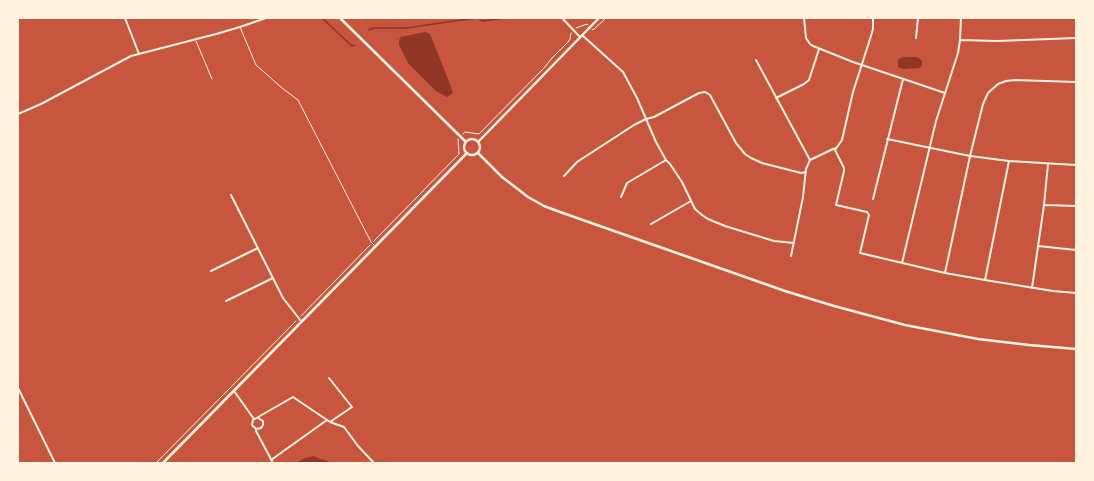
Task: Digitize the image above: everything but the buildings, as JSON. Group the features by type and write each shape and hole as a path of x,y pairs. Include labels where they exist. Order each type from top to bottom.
{"main road":[{"path":"340,18 466,142"},
{"path":"478,142 599,18"},
{"path":"466,153 464,148 466,142 471,139 478,142 480,148 478,153"},
{"path":"466,153 472,155 478,153"},
{"path":"163,463 466,153"},
{"path":"478,153 502,177 528,197 544,206 785,290 834,306 905,325 1029,346 1076,350"}],"street":[{"path":"125,18 139,54"},
{"path":"18,114 41,104 131,56 240,27 266,18"},
{"path":"562,18 623,72 637,98 656,142 666,160 682,182 695,209 708,219 725,226 774,241 794,243"},
{"path":"804,18 805,34 808,41 813,46 862,65 945,93"},
{"path":"791,256 803,197 806,172 810,160 836,148 842,140 853,92 873,29 873,18"},
{"path":"916,38 918,18"},
{"path":"902,263 936,121 956,60 960,40 961,18"},
{"path":"960,40 997,41 1076,38"},
{"path":"776,98 809,80 819,49"},
{"path":"756,60 810,160"},
{"path":"873,199 903,79"},
{"path":"945,273 970,156 983,104 988,93 998,84 1006,81 1076,82"},
{"path":"564,176 577,162 609,141 646,119 654,117 699,93 705,92 710,95 736,143 745,154 762,163 801,173 806,172"},
{"path":"887,139 970,156 1008,161 1076,165"},
{"path":"836,148 836,152 844,168 836,205 867,212 869,215 860,254 945,273 1032,288 1076,293"},
{"path":"621,196 627,183 666,160"},
{"path":"985,280 1008,161"},
{"path":"1032,288 1044,205 1048,164"},
{"path":"231,195 283,298 301,322"},
{"path":"652,224 691,201"},
{"path":"1044,205 1076,206"},
{"path":"1038,246 1076,250"},
{"path":"211,271 258,248"},
{"path":"226,301 273,278"},
{"path":"329,378 352,407 330,422"},
{"path":"18,388 55,463"},
{"path":"234,391 254,419"},
{"path":"254,419 293,397 330,422 344,427 358,446 374,463"},
{"path":"256,429 262,428 263,425 263,421 258,418"},
{"path":"254,419 252,425 256,429 273,463"},
{"path":"271,460 327,420"}],"lane":[{"path":"240,27 256,65 268,77 298,100 372,243 375,246"},
{"path":"196,39 212,79"}],"path":[{"path":"593,30 606,18"},
{"path":"576,28 587,24"},
{"path":"465,132 479,134 544,68 568,41 572,32"},
{"path":"156,463 459,154 458,139"}],"shaded area":[{"path":"425,32 430,34 453,93 447,97 436,91 408,63 399,45 399,40 401,37"},
{"path":"900,58 919,58 922,61 922,65 920,68 903,69 898,67 898,61"},
{"path":"314,456 332,463 296,463 305,458"}],"waterway":[{"path":"322,18 352,46 355,45"},
{"path":"369,30 374,28 406,28 476,18"},
{"path":"479,18 482,21 506,18"}]}
